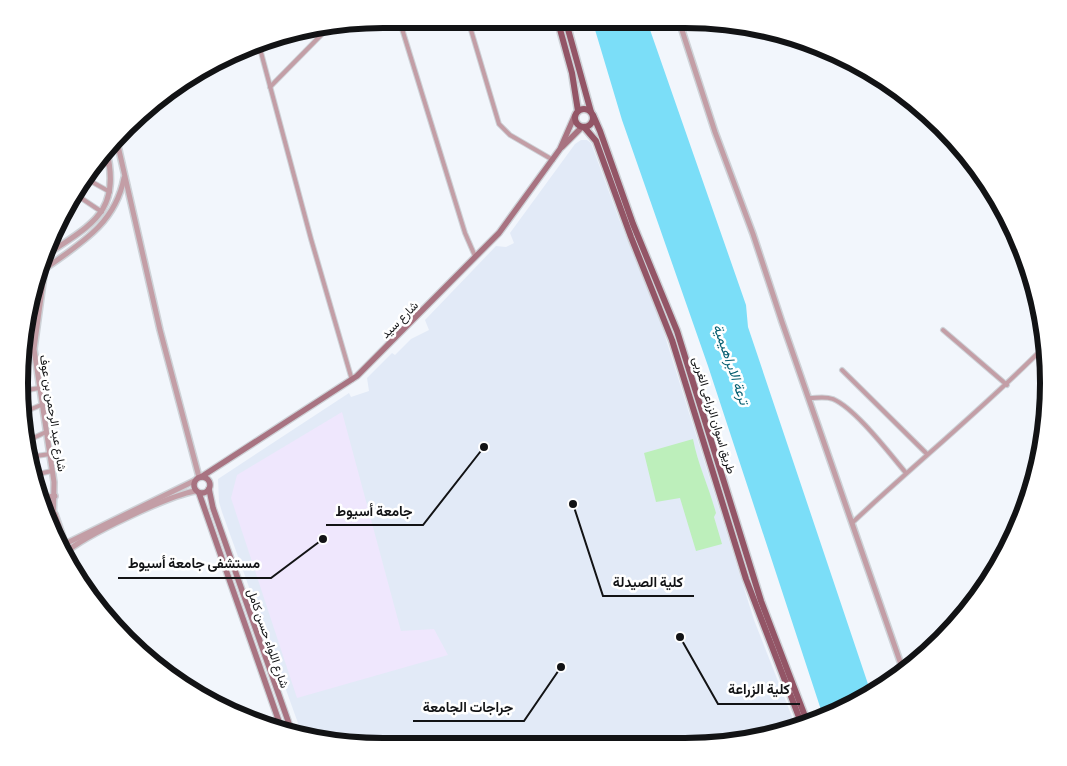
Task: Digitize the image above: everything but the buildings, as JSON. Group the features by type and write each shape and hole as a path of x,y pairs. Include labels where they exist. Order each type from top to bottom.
{"main road":[{"path":"560,28 572,73 575,121 583,127 592,122 592,114 583,109 576,113"},
{"name":"طريق اسوان الزراعى الغربى","path":"568,28 592,114 677,331 761,601 805,717"},
{"name":"شارع سيد","path":"198,478 218,468 354,378 499,233 553,160 576,113"},
{"name":"شارع سيد","path":"560,149 583,127"},
{"name":"طريق اسوان الزراعى الغربى","path":"583,127 596,141 630,237 672,340 746,579 800,719"},
{"path":"197,492 205,493 210,487 218,468"},
{"path":"198,478 208,480 210,487"},
{"name":"شارع اللواء حسن كامل","path":"198,478 197,492 280,723"},
{"name":"شارع اللواء حسن كامل","path":"210,487 213,508 289,726"},
{"path":"258,660 266,657"}],"street":[{"path":"401,28 465,232 475,256"},
{"path":"470,28 499,124 510,134 553,160"},
{"path":"681,28 715,132 754,234 901,664"},
{"path":"270,87 323,33"},
{"path":"260,50 321,276 350,371 354,378"},
{"path":"118,147 160,330 198,478"},
{"path":"54,250 86,227 102,212 110,192 108,158"},
{"path":"105,163 110,166"},
{"path":"49,263 107,220 117,204 125,176"},
{"path":"90,181 110,192"},
{"path":"80,197 102,212"},
{"name":"شارع عبد الرحمن بن عوف","path":"42,285 34,349 55,496 54,516"},
{"path":"944,330 1007,385"},
{"path":"852,523 927,454 1007,385 1038,354"},
{"path":"842,370 927,454"},
{"path":"28,390 39,388"},
{"path":"810,398 824,397 842,405 906,473"},
{"path":"29,410 41,405"},
{"path":"32,439 46,432"},
{"path":"35,456 50,454"},
{"path":"40,474 52,472"},
{"name":"شارع سيد","path":"65,543 198,478"},
{"path":"69,550 84,539 174,497 197,492"},
{"path":"46,497 55,496"},
{"name":"شارع عبد الرحمن بن عوف","path":"54,506 58,526"}],"shaded area":[{"path":"581,140 587,140 591,143 619,219 659,317 754,620 794,721 753,732 707,738 360,738 300,728 222,512 219,502 218,479 349,393 351,397 369,391 367,378 392,353 395,355 411,339 429,330 425,320 496,246 506,247 514,243 510,233 575,144"},
{"path":"342,412 401,631 434,629 448,655 297,698 231,498 237,475"}],"green space":[{"path":"693,439 716,513 714,517 722,544 696,551 680,498 656,502 644,453"}],"water":[{"name":"ترعة الابراهيمية","path":"594,28 649,28 746,305 748,327 869,687 821,710 708,366 622,120"}],"place":[{"name":"جامعة أسيوط","path":"484,447"},
{"name":"كلية الصيدلة","path":"573,504"},
{"name":"مستشفی جامعة أسيوط","path":"323,539"},
{"name":"كلية الزراعة","path":"680,637"},
{"name":"جراجات الجامعة","path":"561,667"}]}
